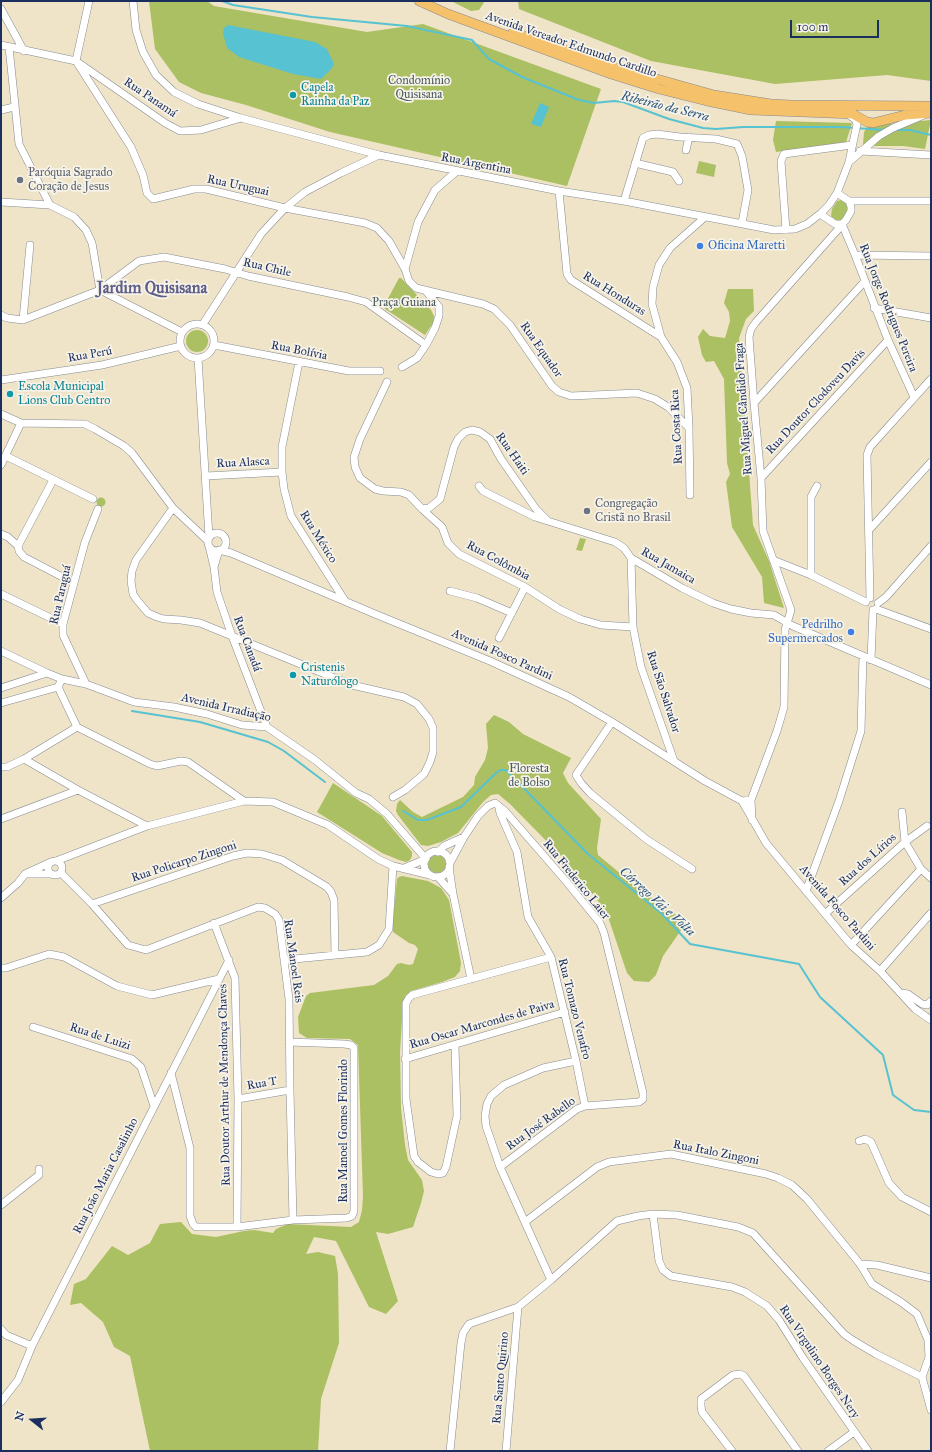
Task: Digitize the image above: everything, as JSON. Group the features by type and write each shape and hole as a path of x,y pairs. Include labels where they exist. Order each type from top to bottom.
{"main road":[{"name":"Avenida Vereador Edmundo Cardillo","path":"419,1 448,14 572,61 659,89 707,101 751,110 853,114 859,121 873,123 930,110"},
{"name":"Avenida Vereador Edmundo Cardillo","path":"432,1 607,65 714,96 770,104 918,106 930,110"},
{"path":"859,121 863,112 918,106"}],"street":[{"path":"1,46 76,61 89,1"},
{"name":"Rua Argentina","path":"132,1 136,30 143,52 156,75 174,92 198,104 241,118 378,155 559,191 624,201 774,230 786,230 802,227 820,214 829,205 838,192 849,162 859,121"},
{"path":"1,8 24,51"},
{"path":"9,47 19,144 50,205"},
{"name":"Rua Panamá","path":"76,61 164,123 180,131 201,130 241,118"},
{"name":"Rua Uruguai","path":"76,61 131,147 143,175 147,193 154,199 194,189 206,189 285,208 365,223 377,228 389,241 405,269"},
{"path":"1,110 14,107"},
{"name":"Rua Argentina","path":"849,162 879,136 930,110"},
{"path":"624,201 643,138 648,135 657,134 716,140 737,144 742,156 748,190 742,223"},
{"path":"686,150 689,137"},
{"path":"786,230 781,161 784,154 852,145"},
{"path":"860,151 931,155"},
{"path":"203,324 261,234 285,208 305,192 341,172 378,155"},
{"path":"635,163 673,172 678,181"},
{"path":"405,269 418,222 435,190 457,171"},
{"name":"Rua Honduras","path":"559,191 567,274 571,280 661,337"},
{"path":"838,192 849,201 931,201"},
{"path":"820,214 830,221 842,224 851,211 849,201"},
{"path":"1,202 50,205 74,217 86,230 92,243 100,290 182,332"},
{"name":"Rua Costa Rica","path":"690,495 690,428 687,388 677,362 661,337 652,304 653,287 659,265 670,248 705,217"},
{"name":"Rua Jorge Rodrigues Pereira","path":"842,224 865,281 874,308 914,397"},
{"name":"Rua Miguel Cândido Fraga","path":"751,800 777,731 784,707 785,630 791,610 763,531 761,478 749,342 751,329 842,224"},
{"path":"1,315 8,318 23,320 30,245"},
{"path":"855,255 931,256"},
{"name":"Rua Chile","path":"23,320 100,290 139,261 164,257 348,296 366,302 426,345"},
{"name":"Rua Equador","path":"405,269 409,281 416,288 483,304 494,309 510,325 552,386 559,392 571,396 637,394 655,398 668,407 690,428"},
{"path":"754,403 865,281"},
{"path":"402,367 417,358 435,328 439,316 439,307 426,291"},
{"path":"874,308 931,318"},
{"path":"194,324 203,324 211,330 215,340 214,345 208,354 198,358 187,355 181,346 180,337 182,332 185,328 194,324"},
{"name":"Rua Doutor Clodoveu Davis","path":"761,478 888,340"},
{"name":"Rua Bolívia","path":"214,345 349,371 380,371"},
{"name":"Rua Perú","path":"1,380 102,365 181,346"},
{"path":"198,358 208,515 219,534 224,536 231,553"},
{"name":"Rua México","path":"299,362 282,447 284,489 291,516 345,601"},
{"path":"931,379 870,447 867,455 869,530 867,608 876,607 931,629"},
{"name":"Rua Colômbia","path":"387,382 360,439 354,457 355,467 360,478 367,484 383,491 401,492 410,495 422,509 442,527 448,543 459,554 525,587 559,609 580,619 601,625 633,627"},
{"path":"1,414 21,423 85,424 124,446 132,453 173,508 209,542 215,551 220,550"},
{"path":"1,465 21,423"},
{"name":"Rua Haiti","path":"422,509 429,508 440,499 454,447 458,439 465,432 472,430 480,432 490,439 501,458 536,509 547,520"},
{"path":"6,456 93,499"},
{"path":"869,530 931,462"},
{"name":"Rua Alasca","path":"206,476 282,472"},
{"path":"18,546 53,480"},
{"name":"Rua Jamaica","path":"479,486 483,491 535,517 614,542 624,548 631,558 682,588 713,603 731,609 751,613 774,615 793,626 931,685"},
{"path":"811,575 811,497 818,486"},
{"path":"173,508 136,560 132,571 131,581 133,594 137,600 148,613 157,617 200,623 352,684 404,697 417,704 423,710 433,728 433,752 424,774 414,784 394,796"},
{"name":"Rua Paraguá","path":"86,684 63,635 63,624 85,542 98,509"},
{"name":"Rua Canadá","path":"208,515 209,542 217,592 232,636 267,727"},
{"path":"1,534 8,537 18,546 19,551 24,557 74,583"},
{"path":"209,542 214,534 219,534"},
{"path":"214,567 220,550 224,547 226,542"},
{"path":"876,607 931,546"},
{"name":"Avenida Fosco Pardini","path":"220,550 231,553 490,661 569,697 612,722 705,781 742,801 766,844 826,913 851,945 880,971 915,1009 931,1020"},
{"name":"Rua São Salvador","path":"631,558 633,627 641,667 674,761"},
{"path":"774,560 868,600 874,598 876,607 871,660"},
{"path":"499,638 525,587"},
{"path":"450,591 477,598 512,613"},
{"path":"1,594 63,624"},
{"name":"Avenida Irradiação","path":"1,652 62,680 86,684 134,702 174,707 207,714 242,725 267,727 315,760 356,793 369,799 387,814 418,849 428,856"},
{"path":"806,891 839,802 861,731 863,656"},
{"path":"1,688 47,673"},
{"path":"1,703 58,687 62,680"},
{"path":"58,687 77,728 150,764 157,766 181,761 188,762 244,801"},
{"path":"612,722 576,775 590,793 646,839 692,869"},
{"path":"1,767 7,767 24,759 77,728"},
{"path":"24,759 78,790 147,826"},
{"path":"1,819 78,790"},
{"path":"742,801 751,800 752,820"},
{"path":"1,898 18,883 25,874 53,861 147,826 244,801 273,802 328,825 378,858 393,866 438,877 453,894"},
{"path":"438,877 445,874 464,837 478,816 488,806 495,803 499,808"},
{"name":"Rua Frederico Laier","path":"499,808 505,811 600,922 604,933 643,1094 643,1100"},
{"name":"Rua Tomazo Venafro","path":"499,808 517,852 528,917 551,957 565,1012 585,1106"},
{"path":"902,812 905,842 921,869 931,878"},
{"name":"Rua dos Lírios","path":"826,913 905,842 926,826"},
{"path":"404,868 438,852 444,846 464,837"},
{"path":"438,852 441,852 447,856 450,865 453,894 471,979"},
{"name":"Rua Policarpo Zingoni","path":"92,904 233,856 247,853 262,854 282,860 327,887 331,892 334,900 335,955"},
{"path":"428,856 424,862 426,870 430,875"},
{"path":"25,874 57,875 61,873 63,869 62,864 53,861"},
{"path":"52,874 48,868 53,861"},
{"path":"284,960 367,952 379,945 389,929 393,866"},
{"path":"851,945 921,869"},
{"name":"Rua Manoel Reis","path":"61,873 92,904 128,944 146,950 258,907 265,908 275,914 279,920 289,999 293,1220"},
{"path":"880,971 931,913"},
{"name":"Rua Doutor Arthur de Mendonça Chaves","path":"214,923 235,978 238,1099 238,1227"},
{"path":"1,968 6,968 49,954 64,957 117,986 152,995 219,979"},
{"path":"455,1046 457,1116 446,1167 443,1172 438,1174 432,1172 418,1162 414,1156 406,1099 406,1003 412,995 551,957"},
{"name":"Rua João Maria Casalinho","path":"1,1402 18,1380 32,1346 229,960"},
{"path":"900,992 908,994 922,1004 927,1005 931,1001"},
{"name":"Rua Oscar Marcondes de Paiva","path":"405,1059 455,1046 565,1012"},
{"name":"Rua de Luizi","path":"34,1027 132,1059 141,1067 154,1106"},
{"name":"Rua Manoel Gomes Florindo","path":"171,1073 190,1148 190,1216 196,1227 238,1227 293,1220 347,1218 352,1216 354,1211 355,1051 351,1045 344,1044 289,1042"},
{"path":"551,1280 500,1167 486,1126 485,1116 487,1104 491,1096 504,1085 543,1068 576,1061"},
{"name":"Rua T","path":"238,1099 290,1090"},
{"name":"Rua José Rabello","path":"500,1167 577,1109 585,1106 639,1102 643,1100"},
{"path":"859,1141 865,1139 871,1142 889,1183 902,1198 931,1212"},
{"name":"Rua Italo Zingoni","path":"525,1222 597,1168 609,1162 671,1154 766,1174 792,1185 806,1199 860,1264 872,1284 917,1314 928,1340 928,1357 922,1377"},
{"path":"1,1205 39,1175 39,1169"},
{"path":"450,1451 463,1333 470,1324 518,1306 551,1280 617,1221 628,1217 653,1214 676,1215 738,1227 753,1233 844,1334 876,1354 922,1377 931,1410"},
{"name":"Rua Virgulino Borges Nery","path":"653,1214 658,1261 663,1270 671,1276 745,1292 767,1306 779,1320 803,1358 868,1451"},
{"path":"860,1264 877,1265 931,1278"},
{"name":"Rua Santo Quirino","path":"506,1451 518,1306"},
{"path":"1,1329 6,1335 32,1346"},
{"path":"732,1451 702,1412 701,1406 702,1399 733,1375 740,1374 744,1376 798,1451"},
{"path":"828,1451 854,1432"}],"green space":[{"name":"Condomínio Quisisana","path":"149,1 207,1 214,6 367,32 423,24 601,89 567,186 330,132 246,105 201,93 179,82 155,49"},
{"path":"451,1 485,1 479,10 471,11"},
{"path":"518,1 931,1 931,81 887,75 775,84 651,61 519,9"},
{"path":"931,120 925,149 903,146 867,146 863,144 864,132 868,126"},
{"path":"776,121 852,123 846,142 776,152 773,140"},
{"path":"699,161 716,165 714,177 696,173"},
{"path":"841,200 848,204 848,208 841,221 837,221 831,216 832,209 837,201"},
{"name":"Praça Guiana","path":"399,278 401,278 431,310 434,316 433,323 425,335 385,309 384,306"},
{"path":"728,289 753,289 754,311 746,319 739,338 753,525 769,561 784,608 764,603 762,577 732,527 726,482 730,474 727,463 724,379 714,361 706,362 702,355 698,337 703,329 710,336 725,338 730,321 729,312 724,303"},
{"path":"197,330 205,333 208,341 205,349 197,352 189,349 186,341 189,333"},
{"path":"99,498 103,498 105,502 103,506 99,506 97,504 97,500"},
{"path":"580,538 586,539 582,551 576,550"},
{"name":"Floresta de Bolso","path":"494,715 509,722 523,734 571,758 563,773 568,783 601,819 597,848 598,855 639,889 685,921 684,926 663,956 656,975 649,982 634,981 627,973 606,911 565,860 510,804 498,794 491,795 483,802 458,833 441,842 428,846 421,845 398,815 396,811 397,804 400,800 413,812 422,817 463,797 474,785 475,777 485,760 488,748 486,724"},
{"path":"333,783 382,816 412,852 410,860 406,862 382,853 317,812"},
{"path":"433,855 441,855 446,860 444,871 441,873 433,873 428,868 428,860"},
{"path":"402,876 428,881 441,888 449,900 461,963 460,971 455,977 411,991 405,996 403,1004 400,1052 401,1108 405,1145 408,1160 422,1180 424,1191 413,1227 388,1234 376,1232 398,1301 386,1314 369,1307 336,1241 314,1237 306,1254 318,1252 335,1256 338,1274 339,1343 321,1399 318,1451 150,1451 130,1356 114,1347 103,1322 81,1303 70,1305 74,1284 86,1279 112,1246 128,1255 150,1243 160,1224 181,1222 192,1234 216,1237 254,1230 273,1233 276,1229 288,1224 351,1227 359,1222 363,1196 358,1045 350,1039 307,1038 299,1033 298,1017 306,996 310,993 374,985 388,976 397,964 413,964 418,949 415,945 409,943 393,932 397,879"}],"water":[{"path":"228,25 315,42 327,49 334,64 321,79 293,74 239,57 227,48 223,33 224,28"},
{"path":"540,103 549,107 541,127 531,124"}],"waterway":[{"name":"Ribeirão da Serra","path":"222,1 233,5 312,17 407,26 472,40 489,59 522,77 579,100 594,103 614,101 623,102 669,119 703,128 841,127 884,130"},
{"name":"Ribeirão da Serra","path":"895,130 910,130 931,135"},
{"path":"132,711 200,722 268,742 284,751 325,782"},
{"name":"Córrego Vai e Volta","path":"403,811 418,820 427,820 461,807 495,774 500,770 506,770 588,854 661,913 690,944 799,964 820,997 883,1055 893,1095 914,1110 931,1112"}],"place":[{"name":"Capela Rainha da Paz","path":"293,95"},
{"name":"Paróquia Sagrado Coração de Jesus","path":"20,180"},
{"name":"Oficina Maretti","path":"700,246"},
{"name":"Escola Municipal Lions Club Centro","path":"10,394"},
{"name":"Congregação Cristã no Brasil","path":"587,511"},
{"name":"Pedrilho Supermercados","path":"851,632"},
{"name":"Cristenis Naturólogo","path":"293,675"}],"district":[{"name":"Jardim Quisisana","path":"152,289"}]}
